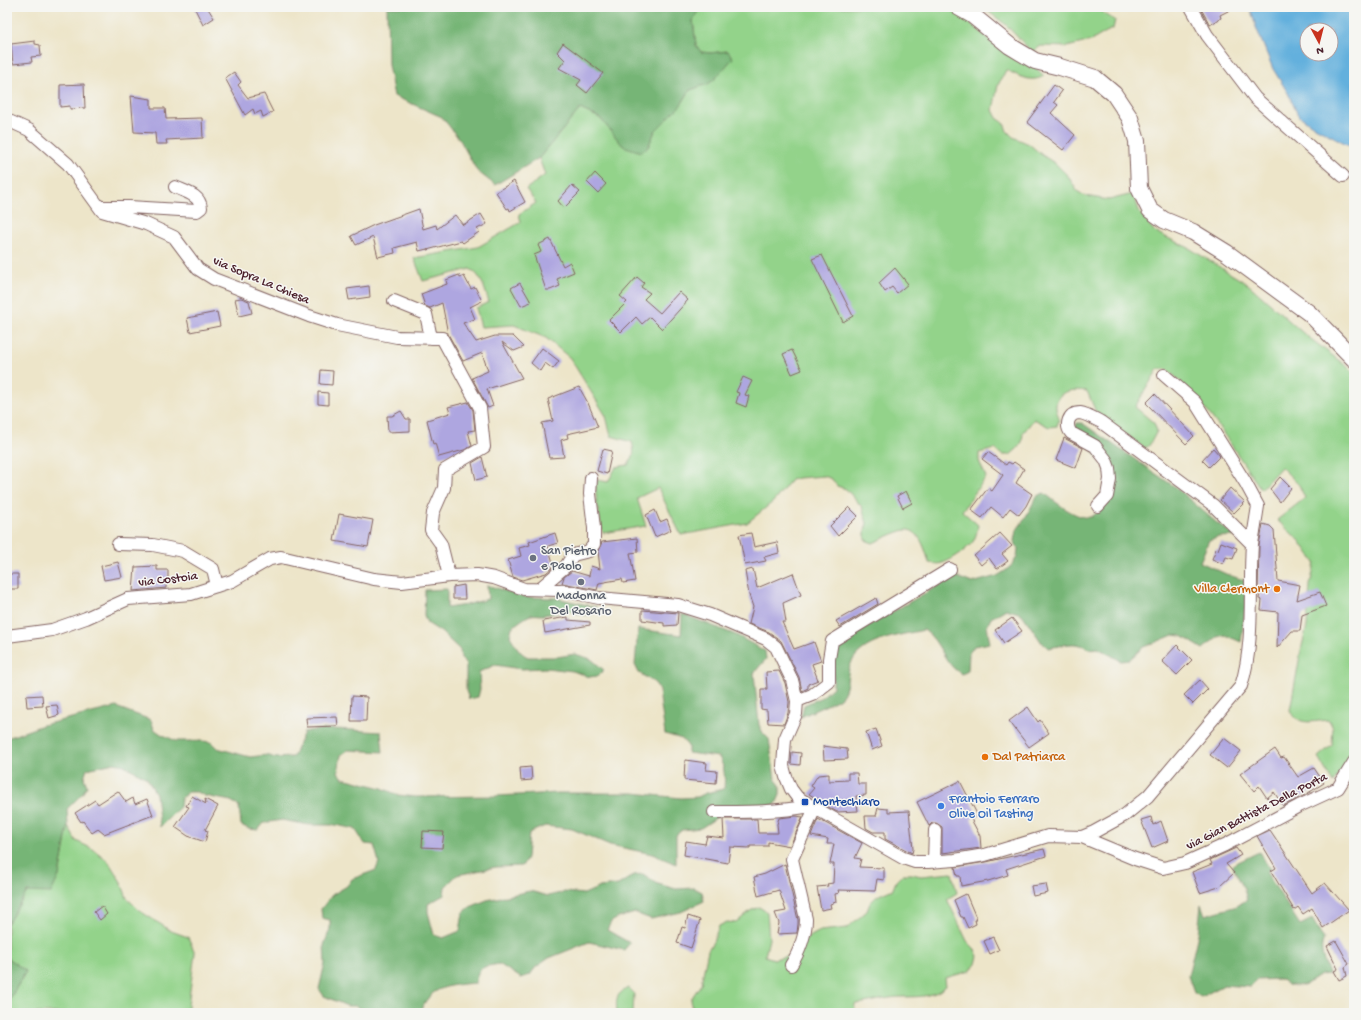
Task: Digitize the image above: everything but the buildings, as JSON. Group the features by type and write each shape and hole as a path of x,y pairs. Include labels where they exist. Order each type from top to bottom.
{"main road":[{"path":"958,7 972,15 1010,46 1035,61 1095,78 1114,94 1130,118 1137,141 1139,188 1150,210 1164,220 1193,232 1227,253 1309,313 1354,359"}],"street":[{"path":"1190,7 1207,35 1255,98 1343,176"},
{"name":"via Sopra La Chiesa","path":"7,120 29,130 68,164 102,211 146,224 174,237 198,269 214,279 309,316 337,325 397,337 436,338"},
{"path":"100,207 197,211 201,208 201,203 194,195 175,187"},
{"path":"394,301 426,314 436,338 480,408 484,447 445,470 444,488 433,513 431,530 441,544 449,576"},
{"path":"1082,837 1125,815 1148,796 1241,686 1246,669 1251,602 1252,544 1258,506 1245,482 1195,402 1164,376"},
{"path":"1098,506 1106,496 1110,479 1109,468 1106,460 1095,446 1071,433 1069,430 1069,419 1079,413 1101,422 1213,505 1252,544"},
{"path":"539,590 566,566 572,555 589,551 594,544 594,528 590,494 591,478"},
{"path":"118,544 153,545 183,551 212,569 217,586"},
{"name":"via Costoia","path":"7,636 52,630 86,618 128,599 191,594 232,581 270,560 281,557 374,579 402,582 449,576"},
{"path":"797,701 812,695 829,682 829,659 832,641 950,570"},
{"name":"via Gian Battista Della Porta","path":"449,576 477,575 494,578 524,589 560,590 599,598 678,605 710,615 746,629 766,639 776,647 792,680 797,701 796,714 785,739 783,766 786,777 797,797 903,858 915,862 955,860 985,855 1048,836 1082,837 1135,859 1163,868 1185,863 1225,845 1299,806 1338,788 1354,762"},
{"path":"714,812 756,812 813,807 792,859 806,919 806,928 795,959 791,965"},
{"path":"934,862 935,830"}],"green space":[{"path":"387,7 701,7 693,20 696,45 701,52 710,53 728,51 733,58 715,79 708,84 690,90 681,105 655,131 648,147 641,152 623,146 600,118 580,109 539,158 495,185 477,171 460,140 442,117 394,96 388,65"},
{"path":"701,7 952,7 998,47 1036,68 1044,76 1029,79 1006,70 998,85 993,110 997,118 1004,123 1007,131 1013,137 1029,144 1056,164 1068,176 1077,191 1085,196 1109,200 1133,194 1140,213 1155,232 1189,248 1249,285 1303,333 1354,372 1354,751 1333,783 1318,757 1332,745 1333,728 1329,720 1312,722 1302,721 1297,719 1290,710 1307,626 1310,585 1315,563 1300,541 1277,520 1305,498 1299,485 1281,467 1261,489 1218,425 1194,395 1166,369 1158,369 1135,407 1154,423 1157,431 1149,446 1144,448 1096,412 1087,391 1076,390 1066,392 1058,397 1056,402 1056,411 1059,417 1057,426 1049,427 1034,419 1023,433 1022,442 1010,455 1002,455 995,449 979,453 979,461 986,477 962,511 978,525 975,537 972,543 965,550 942,563 929,563 922,542 915,533 910,530 901,531 873,543 865,540 867,523 862,507 846,489 837,486 832,479 824,476 791,480 774,501 747,523 681,535 658,488 637,498 646,526 603,533 596,499 597,480 608,482 616,467 628,465 633,454 632,442 611,436 606,416 570,358 546,338 514,325 481,327 476,308 489,302 480,279 474,272 470,269 423,281 414,258 478,247 521,222 519,214 536,203 526,189 545,175 539,158 580,109 600,118 624,146 648,147 655,131 681,105 690,90 708,84 728,51 710,53 701,52 696,45 693,20"},
{"path":"982,7 1097,7 1107,16 1115,20 1113,29 1091,41 1067,47 1041,46 1032,52 1005,24"},
{"path":"1077,423 1082,423 1175,487 1217,523 1235,536 1218,537 1209,540 1200,562 1246,581 1246,602 1241,642 1225,635 1217,637 1203,649 1182,636 1173,635 1142,648 1129,660 1121,661 1098,648 1089,649 1084,646 1070,644 1049,648 1042,643 1022,614 1006,609 991,618 987,626 990,643 974,646 969,653 968,671 962,674 956,670 951,665 935,640 924,630 882,640 862,650 855,657 850,666 845,691 840,698 801,717 804,705 822,697 833,687 834,653 840,642 955,576 972,583 997,576 1012,565 1017,557 1018,548 1014,541 1016,531 1024,520 1037,496 1044,493 1072,513 1085,517 1092,517 1109,501 1115,479 1075,428"},
{"path":"487,585 525,597 556,598 596,607 596,612 589,615 562,611 529,616 512,627 510,636 520,651 528,657 557,657 575,654 591,659 604,670 598,676 589,677 573,671 546,668 521,669 495,665 479,672 480,689 478,697 469,699 466,691 466,665 461,658 460,650 441,632 427,623 424,615 425,590 447,589 447,608 488,599"},
{"path":"682,614 736,635 765,651 766,659 754,673 759,725 763,733 769,739 775,779 780,785 780,795 776,804 768,810 728,810 701,828 682,830 676,835 676,864 652,854 610,845 572,829 545,826 529,833 527,858 522,866 496,867 457,875 445,887 444,895 428,904 428,912 434,935 443,938 460,931 463,913 470,907 487,900 530,891 548,896 565,892 584,894 600,887 618,885 634,875 643,874 658,884 676,889 694,888 702,892 704,901 681,912 651,919 635,913 618,918 611,922 607,930 630,943 624,950 589,942 549,958 535,968 530,975 521,978 499,964 486,967 478,973 476,983 451,986 433,993 426,1000 419,1013 365,1013 356,1006 347,1006 324,996 319,989 325,963 324,945 330,929 330,920 322,918 321,909 332,895 347,886 352,879 376,870 379,862 374,845 365,844 355,829 336,825 309,825 282,820 264,823 258,830 249,829 241,825 239,806 231,801 205,796 197,792 188,792 181,798 180,807 160,827 156,794 147,778 124,765 114,763 87,769 84,778 87,786 82,794 67,809 68,826 59,876 51,893 27,892 7,924 7,738 43,725 116,707 151,720 154,729 176,741 211,742 217,748 250,757 267,755 275,758 293,757 304,732 313,730 342,729 381,732 383,752 348,750 341,755 338,772 343,778 382,788 398,795 416,797 496,796 559,793 634,793 681,798 698,797 706,793 724,789 724,773 719,757 688,753 688,746 682,739 665,734 659,691 655,683 639,673 635,665 638,629 681,635"},
{"path":"68,826 76,841 93,849 108,861 121,882 127,898 140,911 171,931 188,937 195,953 187,1013 7,1013 7,1004 26,971 7,958 7,924 27,892 59,876"},
{"path":"1259,852 1270,869 1266,872 1300,925 1312,919 1324,939 1322,943 1322,952 1329,974 1320,975 1305,985 1296,986 1288,985 1281,979 1256,980 1250,987 1224,985 1201,997 1194,993 1188,976 1198,934 1201,904 1205,915 1234,907 1247,900 1244,889 1232,865"},
{"path":"952,873 957,893 947,899 967,941 974,948 978,956 976,964 970,971 945,978 946,986 940,991 926,996 897,997 855,1004 854,1013 695,1013 692,1008 691,999 701,984 708,950 713,942 719,926 727,922 736,923 750,911 759,907 767,912 769,939 765,956 774,959 791,955 804,940 820,931 847,928 867,911 870,903 877,896 893,889 896,881 903,874 921,876"},
{"path":"7,958 26,971 7,1004"},
{"path":"628,988 634,994 633,1013 617,1013 617,998"}],"water":[{"path":"1250,7 1354,7 1354,148 1315,127 1298,115 1288,93 1273,69 1256,27"}],"place":[{"name":"San Pietro e Paolo","path":"533,558"},
{"name":"Madonna Del Rosario","path":"581,582"},
{"name":"Villa Clermont","path":"1277,589"},
{"name":"Dal Patriarca","path":"985,757"},
{"name":"Montechiaro","path":"805,802"},
{"name":"Frantoio Ferraro Olive Oil Tasting","path":"941,806"}]}
